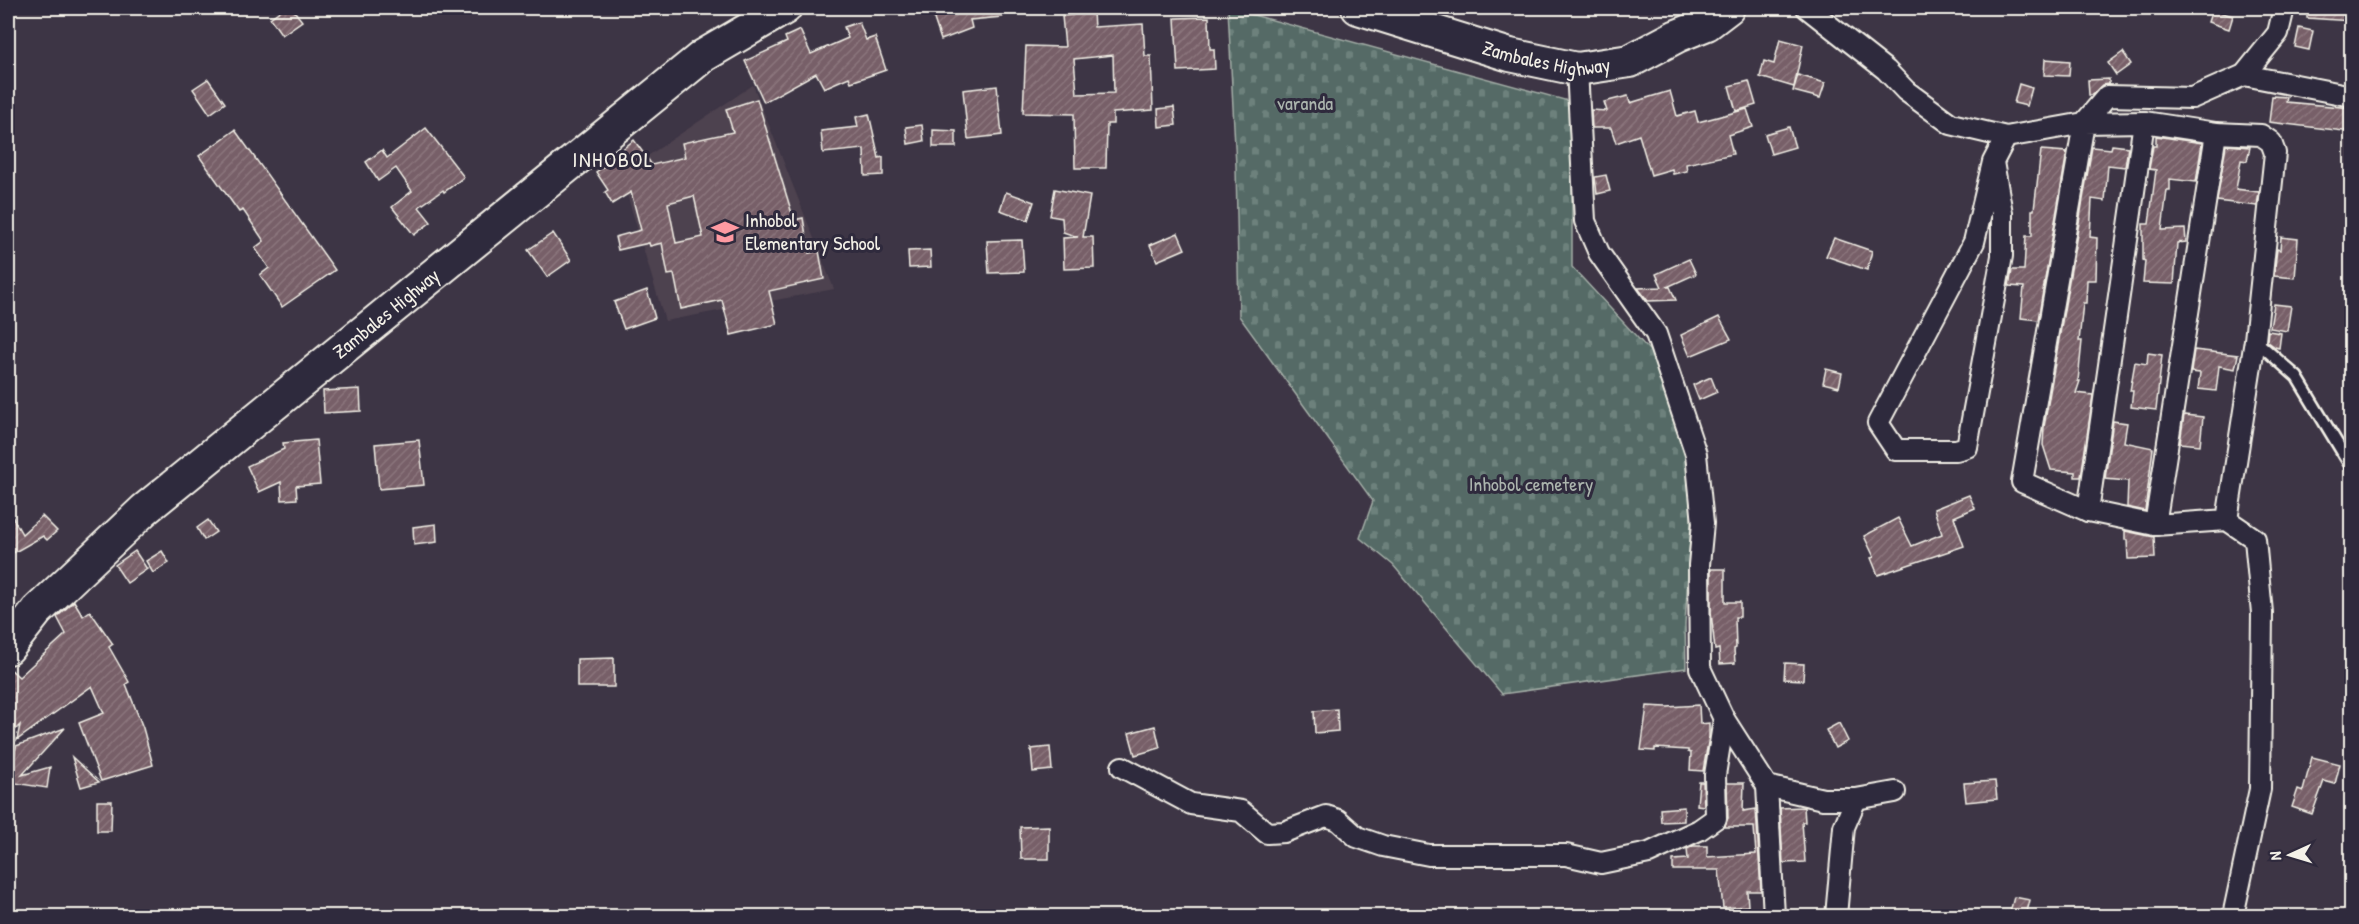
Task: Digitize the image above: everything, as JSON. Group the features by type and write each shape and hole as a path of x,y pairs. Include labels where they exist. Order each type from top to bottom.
{"main road":[{"name":"Zambales Highway","path":"8,648 37,611 144,510 703,56 785,8"},
{"name":"Zambales Highway","path":"1358,8 1510,55 1577,69 1630,61 1677,36 1707,24 1728,8"}],"street":[{"path":"1807,8 1886,70 1906,91 1951,124 2006,137 2084,123 2144,123 2216,133 2261,135 2271,142 2275,153 2255,340 2227,519"},
{"path":"2233,916 2260,789 2262,613 2255,539 2227,519 2155,525 2088,511 2022,482 2084,123 2107,96 2192,98 2244,75 2278,33 2284,8"},
{"path":"1577,69 1585,220 1599,253 1656,334 1696,453 1703,523 1699,565 1700,668 1724,719 1767,786 1774,916"},
{"path":"2244,75 2352,96"},
{"path":"2088,511 2144,123"},
{"path":"2155,525 2216,133"},
{"path":"1993,162 2002,213 2002,256 1967,447 1956,450 1896,450 1878,423 1974,243 1993,162 2006,137"},
{"path":"1122,767 1191,804 1240,812 1267,833 1284,832 1326,816 1338,820 1357,837 1383,846 1429,855 1566,855 1601,863 1649,853 1699,830 1716,818 1715,775 1724,719"},
{"path":"1767,786 1823,799 1857,799 1895,792"},
{"path":"1836,916 1844,827 1857,799"}],"lane":[{"path":"2255,340 2297,377 2352,468"}],"shaded area":[{"name":"Inhobol Elementary School","path":"753,85 834,289 665,321 621,174"}],"green space":[{"name":"Inhobol cemetery","path":"1228,8 1572,102 1572,267 1663,365 1693,487 1685,625 1686,668 1502,694 1393,565 1360,538 1373,501 1239,316 1236,166"}],"building":[{"path":"284,8 292,8 302,21 282,35 270,18"},
{"path":"949,8 1001,8 1002,17 970,20 972,28 941,40 932,13"},
{"path":"1071,8 1087,8 1088,14 1093,13 1094,27 1143,24 1145,56 1151,56 1153,110 1113,113 1113,124 1107,124 1106,168 1075,168 1074,114 1023,113 1026,46 1065,47 1062,16 1072,15","holes":["1113,55 1114,93 1077,94 1074,59"]},
{"path":"2307,8 2352,8 2352,21 2307,18"},
{"path":"2212,10 2233,16 2229,29 2208,22"},
{"path":"1209,17 1210,49 1214,49 1215,69 1178,71 1175,18"},
{"path":"859,22 866,40 875,37 886,70 851,82 849,77 824,88 816,73 764,102 745,61 787,42 785,37 800,30 811,54 848,38 844,27"},
{"path":"2299,28 2313,31 2309,50 2295,47"},
{"path":"1780,39 1803,45 1794,87 1760,77 1764,61 1774,64"},
{"path":"2123,52 2131,64 2116,75 2108,63"},
{"path":"2045,59 2070,61 2069,76 2044,75"},
{"path":"1798,75 1825,83 1820,98 1793,91"},
{"path":"208,79 225,103 210,114 193,89"},
{"path":"2109,79 2109,84 2102,85 2092,95 2089,95 2088,80"},
{"path":"1749,81 1756,105 1736,111 1729,86"},
{"path":"2019,84 2032,88 2027,106 2014,103"},
{"path":"997,86 1002,135 968,139 963,90"},
{"path":"1670,91 1677,116 1695,111 1698,122 1747,109 1753,127 1728,135 1733,154 1686,164 1687,171 1673,174 1672,169 1651,175 1639,135 1616,143 1611,128 1592,128 1591,110 1607,111 1604,102 1628,96 1630,103"},
{"path":"2272,96 2287,97 2286,102 2352,108 2352,132 2269,122"},
{"name":"Inhobol Elementary School","path":"757,99 794,220 803,218 809,253 819,251 824,279 769,291 777,324 731,335 722,300 681,309 674,274 668,275 662,243 650,246 649,243 618,250 615,237 641,230 631,192 612,204 605,192 608,190 596,172 617,157 615,155 634,140 652,165 685,157 682,143 733,132 726,109","holes":["694,196 703,237 676,243 668,203"]},
{"path":"1174,107 1176,125 1159,127 1158,109"},
{"path":"869,114 879,158 883,157 883,175 865,176 864,149 823,153 821,131 858,127 856,117"},
{"path":"922,125 924,141 908,144 906,127"},
{"path":"1789,127 1795,147 1771,154 1765,134"},
{"path":"426,128 464,177 419,207 431,222 414,235 392,207 412,191 396,168 378,181 366,162 382,150 387,158"},
{"path":"235,130 335,270 282,307 260,275 269,268 255,248 264,241 243,210 239,212 199,156"},
{"path":"933,130 956,131 956,147 933,147"},
{"path":"2156,136 2202,143 2196,182 2170,179 2170,190 2167,190 2162,230 2185,229 2186,242 2177,243 2174,284 2143,283 2145,261 2143,260 2143,224 2149,224 2156,170 2149,169 2153,146 2156,146"},
{"path":"2112,145 2128,147 2125,167 2108,165 2105,201 2092,199 2090,237 2097,238 2096,280 2087,280 2086,303 2083,303 2079,341 2082,341 2078,381 2080,381 2076,393 2093,395 2081,477 2075,477 2075,472 2051,470 2043,445 2044,427 2092,147 2111,149"},
{"path":"2226,145 2250,147 2247,161 2241,160 2236,189 2259,192 2257,206 2217,201"},
{"path":"2041,150 2067,152 2038,320 2021,318 2024,287 2009,286 2012,270 2024,270 2026,236 2032,236 2032,210 2034,210"},
{"path":"1606,175 1610,191 1597,194 1595,177"},
{"path":"1055,189 1090,196 1083,237 1093,237 1094,268 1064,269 1063,238 1078,237 1063,232 1062,218 1050,216"},
{"path":"1006,192 1034,202 1028,220 1000,210"},
{"path":"553,233 571,260 547,277 528,250"},
{"path":"1178,233 1185,249 1157,261 1150,245"},
{"path":"2281,237 2298,239 2295,278 2274,276 2277,249 2280,250"},
{"path":"1834,238 1872,251 1867,270 1826,256"},
{"path":"1022,240 1024,272 989,273 987,241"},
{"path":"930,250 931,267 909,268 908,251"},
{"path":"1689,259 1696,274 1667,287 1670,287 1676,300 1648,301 1638,288 1662,287 1656,274"},
{"path":"647,290 655,318 624,329 614,302"},
{"path":"2274,304 2291,306 2287,331 2270,328"},
{"path":"1719,317 1731,339 1690,356 1681,335"},
{"path":"2268,331 2281,333 2279,348 2267,341"},
{"path":"2194,350 2238,355 2235,369 2219,366 2216,391 2198,389 2200,373 2191,372"},
{"path":"2148,353 2162,355 2156,410 2131,407 2133,391 2130,391 2135,362 2147,364"},
{"path":"1826,369 1842,373 1839,387 1823,383"},
{"path":"1711,377 1717,392 1699,400 1693,385"},
{"path":"360,389 361,411 324,413 323,391"},
{"path":"2184,415 2203,417 2200,445 2180,443"},
{"path":"2113,421 2127,423 2124,442 2153,448 2145,511 2127,507 2128,481 2105,479"},
{"path":"316,440 320,484 296,486 297,499 282,500 281,482 259,492 247,466 284,449 283,443"},
{"path":"419,440 424,485 379,489 375,444"},
{"path":"1969,495 1975,508 1954,517 1964,546 1878,575 1871,558 1874,557 1864,536 1898,518 1912,546 1942,534 1934,509"},
{"path":"8,509 22,534 42,516 57,531 47,540 43,536 8,556"},
{"path":"208,520 216,532 204,540 197,528"},
{"path":"436,524 437,542 414,545 413,527"},
{"path":"2125,531 2154,537 2155,558 2128,559"},
{"path":"135,551 147,569 127,583 115,565"},
{"path":"162,551 169,563 153,573 146,561"},
{"path":"1711,569 1725,569 1725,602 1740,602 1740,617 1735,617 1735,663 1720,664 1719,649 1715,650 1711,612"},
{"path":"74,601 83,616 90,611 113,644 109,647 129,682 126,684 143,728 153,765 101,781 79,723 104,713 92,686 17,740 20,725 8,737 8,667 19,677 66,634 57,617"},
{"path":"614,658 614,687 577,687 577,659"},
{"path":"1785,663 1804,664 1803,680 1784,679"},
{"path":"1699,705 1700,724 1709,723 1703,771 1690,770 1691,753 1688,750 1655,748 1655,751 1641,750 1647,706"},
{"path":"1337,709 1338,731 1315,733 1314,711"},
{"path":"1839,723 1848,741 1835,748 1826,730"},
{"path":"1155,726 1160,748 1135,755 1129,733"},
{"path":"65,728 22,775 50,767 47,788 15,783 9,790 8,779 11,778 16,746"},
{"path":"1050,747 1052,770 1033,772 1031,749"},
{"path":"72,757 99,782 81,787"},
{"path":"2312,757 2340,764 2335,784 2324,781 2312,814 2292,807 2298,789 2303,791"},
{"path":"1995,781 1997,799 1966,802 1964,783"},
{"path":"1699,782 1703,782 1704,806 1697,805"},
{"path":"1727,783 1744,783 1743,811 1756,809 1761,891 1747,891 1748,906 1723,908 1719,870 1673,870 1673,860 1688,859 1687,849 1693,846 1707,846 1707,857 1756,854 1754,827 1723,827 1728,818"},
{"path":"97,801 112,801 111,831 97,831"},
{"path":"1684,807 1684,821 1661,822 1660,809"},
{"path":"1804,807 1805,822 1802,822 1805,862 1783,863 1780,808"},
{"path":"1049,826 1049,859 1021,859 1020,827"},
{"path":"2014,897 2030,900 2026,916 2009,916"}],"place":[{"name":"Inhobol Elementary School","path":"725,232"}],"district":[{"name":"INHOBOL","path":"613,159"}],"park label":[{"name":"varanda","path":"1305,103"}]}
